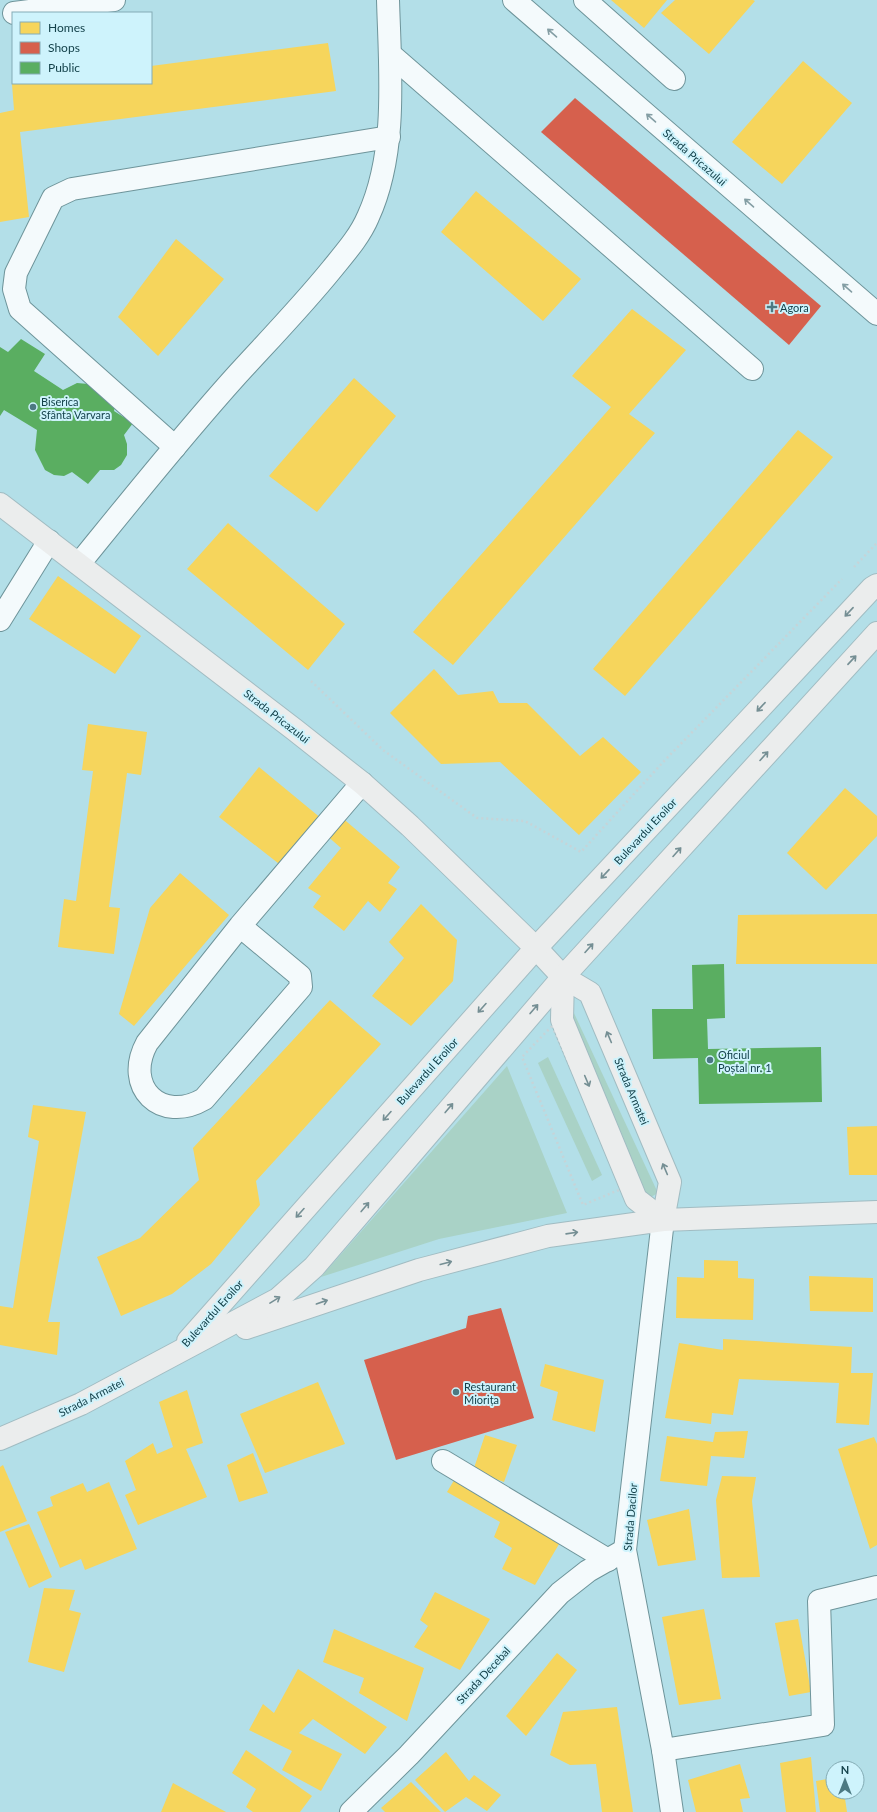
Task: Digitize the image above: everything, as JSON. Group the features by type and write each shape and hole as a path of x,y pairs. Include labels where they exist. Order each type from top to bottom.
{"main road":[{"name":"Strada Pricazului","path":"0,504 362,783 410,826 536,948"},
{"name":"Bulevardul Eroilor","path":"179,1351 536,948 877,585"},
{"name":"Bulevardul Eroilor","path":"179,1351 278,1299 314,1267 563,977 877,633"},
{"name":"Strada Armatei","path":"536,948 563,977 590,993 670,1182 664,1220"},
{"path":"563,977 562,1020 636,1199 664,1220"},
{"path":"179,1351 419,1270 548,1236 664,1220 877,1212"},
{"name":"Strada Armatei","path":"0,1439 80,1404 179,1351"}],"street":[{"path":"22,12 114,0"},
{"path":"79,564 207,408 321,282 350,247 368,217 380,184 389,137 390,54 388,0"},
{"name":"Strada Pricazului","path":"514,0 877,314"},
{"path":"585,0 674,79"},
{"path":"0,15 12,13"},
{"path":"390,54 752,369"},
{"path":"175,447 20,309 14,289 16,273 53,198 72,189 389,137"},
{"path":"0,620 49,541"},
{"path":"240,926 300,976 301,987 204,1099 194,1105 182,1108 163,1105 146,1092 139,1073 141,1054 147,1043 240,926 362,783"},
{"name":"Strada Dacilor","path":"664,1220 616,1555 664,1750 672,1812"},
{"path":"443,1461 616,1555"},
{"name":"Strada Decebal","path":"351,1812 409,1755 560,1593 588,1571 616,1555"},
{"path":"664,1750 823,1725 819,1601 877,1587"}],"path":[{"path":"849,572 877,543"},
{"path":"311,681 383,750 477,818 525,821 581,852 671,754 844,578"},
{"path":"552,1026 626,1187 583,1205 522,1057 552,1026"}],"green space":[{"path":"573,1011 658,1193 644,1201 563,1018"},
{"path":"548,1057 602,1175 592,1181 538,1063"},
{"path":"507,1066 567,1213 439,1239 321,1277"}],"building: Homes":[{"path":"611,0 667,0 644,28"},
{"path":"675,0 755,1 709,54 661,13"},
{"path":"328,43 336,91 20,132 29,217 0,222 0,113 14,110 12,84 152,84 152,66"},
{"path":"803,61 852,103 782,184 732,142"},
{"path":"476,191 581,279 543,321 441,232"},
{"path":"176,239 224,279 158,356 118,317"},
{"path":"632,309 686,350 629,414 655,433 453,665 413,632 611,407 572,376"},
{"path":"354,378 396,416 317,512 269,476"},
{"path":"798,430 833,457 625,696 593,669"},
{"path":"228,523 345,624 308,670 187,569"},
{"path":"58,576 141,636 115,674 29,619"},
{"path":"434,669 458,695 493,691 499,703 527,703 580,756 603,737 641,772 579,835 500,762 441,764 390,713"},
{"path":"88,724 147,732 141,775 127,773 109,907 120,908 114,954 58,947 64,899 76,901 93,771 82,770"},
{"path":"259,767 322,819 283,867 219,817"},
{"path":"845,788 877,816 877,836 826,890 787,853"},
{"path":"340,816 400,867 388,883 397,889 380,912 368,901 344,931 313,907 321,896 308,888 341,848 325,834"},
{"path":"180,873 229,915 134,1026 119,1014 150,908"},
{"path":"421,904 457,940 453,981 411,1026 372,996 404,958 389,942"},
{"path":"877,914 877,964 736,964 738,915"},
{"path":"330,1000 381,1044 256,1181 260,1205 211,1264 172,1294 121,1316 97,1257 140,1238 199,1180 193,1148"},
{"path":"33,1105 86,1112 48,1322 60,1322 57,1355 0,1345 0,1306 13,1308 39,1141 28,1137"},
{"path":"877,1126 877,1175 849,1175 847,1127"},
{"path":"704,1260 738,1261 738,1278 754,1279 753,1320 676,1318 677,1277 704,1278"},
{"path":"809,1276 873,1278 873,1312 810,1311"},
{"path":"723,1339 852,1347 851,1373 873,1373 869,1425 836,1423 839,1383 739,1379 733,1415 712,1413 711,1424 665,1418 679,1343 723,1350"},
{"path":"545,1364 604,1380 595,1432 552,1420 558,1392 540,1386"},
{"path":"318,1382 345,1444 265,1473 240,1414"},
{"path":"187,1390 203,1443 186,1449 207,1497 138,1525 125,1495 136,1490 125,1461 153,1443 157,1454 173,1447 159,1402"},
{"path":"748,1431 744,1458 711,1456 707,1486 660,1481 667,1436 713,1442 715,1432"},
{"path":"485,1435 517,1445 504,1482 473,1471"},
{"path":"874,1437 877,1444 877,1545 870,1549 838,1449"},
{"path":"253,1453 268,1493 239,1502 227,1465"},
{"path":"3,1465 27,1521 0,1532 0,1467"},
{"path":"722,1476 756,1477 752,1501 760,1577 722,1578 716,1500"},
{"path":"456,1477 562,1539 535,1585 502,1569 512,1548 494,1537 500,1522 447,1492"},
{"path":"109,1482 137,1549 85,1570 81,1559 60,1568 37,1512 53,1506 50,1497 83,1483 87,1492"},
{"path":"689,1509 696,1560 658,1566 647,1520"},
{"path":"29,1524 52,1577 29,1588 5,1532"},
{"path":"44,1588 75,1590 69,1610 81,1613 64,1672 28,1662"},
{"path":"435,1592 490,1619 460,1670 414,1647 428,1626 420,1620"},
{"path":"704,1609 721,1699 679,1705 662,1617"},
{"path":"798,1619 811,1692 789,1696 775,1623"},
{"path":"334,1629 424,1668 407,1721 359,1693 364,1678 323,1662"},
{"path":"557,1653 577,1670 526,1736 506,1716"},
{"path":"298,1669 387,1727 365,1754 313,1719 299,1733 342,1754 321,1791 282,1770 292,1751 249,1730 263,1704 274,1713"},
{"path":"617,1707 633,1812 602,1812 596,1764 570,1765 550,1755 563,1712"},
{"path":"246,1750 312,1796 300,1812 253,1812 246,1807 256,1789 232,1773"},
{"path":"446,1752 469,1781 474,1775 501,1795 487,1811 466,1797 445,1812 415,1780"},
{"path":"811,1757 816,1812 786,1812 780,1763"},
{"path":"740,1764 750,1798 740,1799 743,1812 696,1812 688,1780"},
{"path":"825,1779 825,1800 845,1800 847,1812 820,1812 816,1781"},
{"path":"411,1782 441,1812 385,1812 381,1808"},
{"path":"173,1783 226,1812 161,1812"}],"building: Shops":[{"path":"575,98 821,306 789,345 541,132"},
{"path":"501,1308 534,1418 396,1460 364,1360 466,1328 468,1316"}],"building: Public":[{"path":"21,339 45,354 34,371 63,390 77,383 100,385 116,401 114,411 133,423 124,435 127,444 127,455 121,465 114,470 100,470 88,484 72,472 64,476 54,475 45,470 35,450 37,430 4,410 0,416 0,347 8,352"},
{"path":"724,964 725,1018 707,1019 708,1049 821,1047 822,1102 699,1104 698,1058 653,1059 652,1009 693,1009 692,965"}],"place":[{"name":"Agora","path":"772,307"},
{"name":"Biserica Sfânta Varvara","path":"33,407"},
{"name":"Oficiul Poștal nr. 1","path":"710,1060"},
{"name":"Restaurant Miorița","path":"456,1392"}]}
